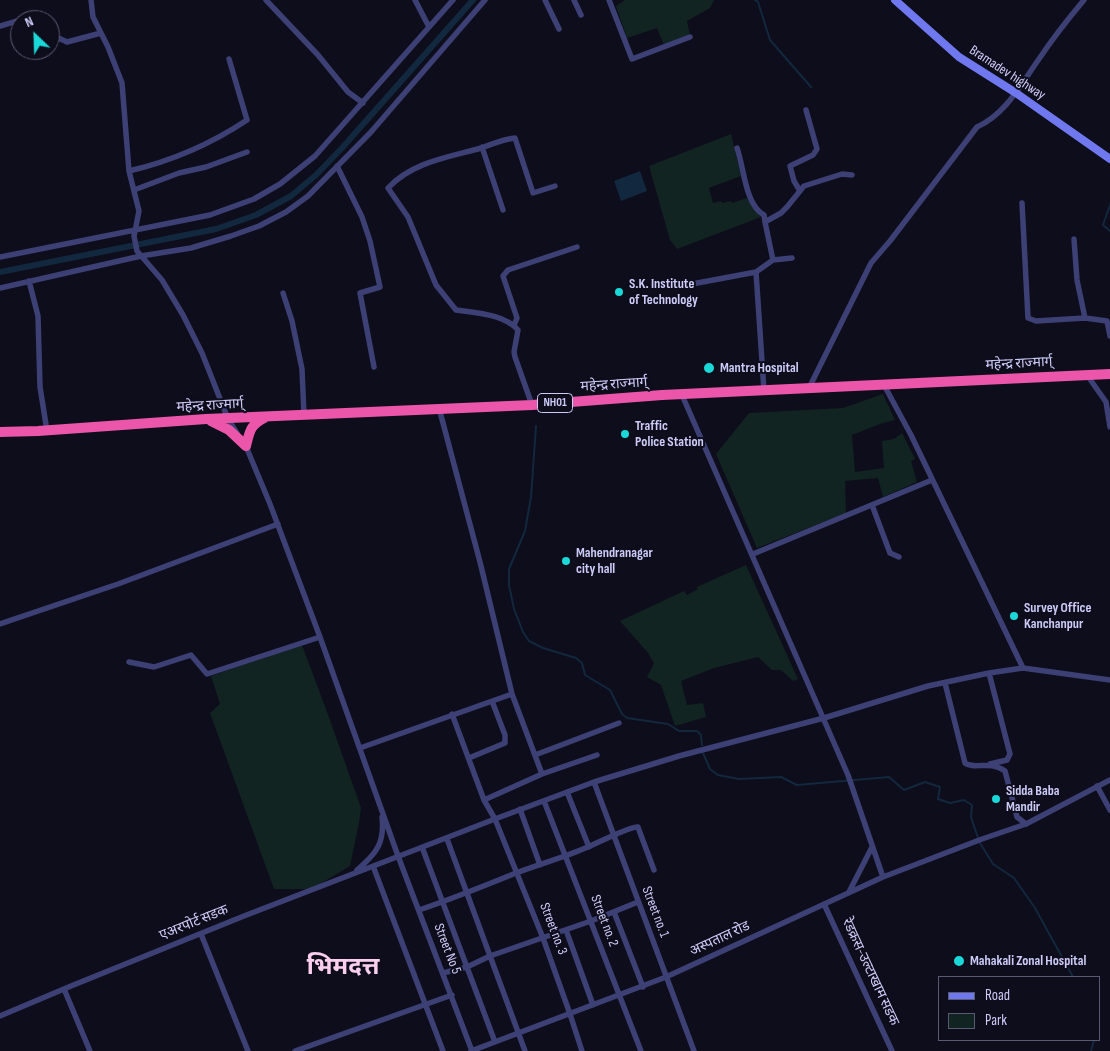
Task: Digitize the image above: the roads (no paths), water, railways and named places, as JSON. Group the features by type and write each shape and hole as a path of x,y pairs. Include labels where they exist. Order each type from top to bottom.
{"highway":[{"name":"महेन्द्र राज्मार्ग्","path":"0,432 46,431 206,419 532,405 809,388 1110,374"},
{"path":"206,419 229,430 246,446 251,428 256,422 266,416"}],"street":[{"path":"92,0 93,17 122,83 129,171 139,211 134,240 139,253 162,280 183,314 202,353 228,419 246,446 278,524 380,806 383,830 378,847 374,854 353,874"},
{"path":"266,0 318,55 348,92 363,103"},
{"path":"415,0 429,27"},
{"path":"0,257 210,215 254,199 280,184 316,156 453,0"},
{"path":"0,288 139,253 191,248 259,226 286,212 308,196 371,132 486,0"},
{"path":"545,0 559,29"},
{"path":"574,0 581,15"},
{"path":"609,0 632,59 690,36"},
{"name":"Bramadev highway","path":"895,0 959,57 1110,159"},
{"path":"809,388 871,263 977,127 988,122 1016,94 1058,32 1084,0"},
{"path":"60,39 67,42 100,33"},
{"path":"129,171 158,164 196,149 247,120 228,59"},
{"path":"800,190 794,182 790,166 813,154 818,149 806,110"},
{"path":"532,405 514,352 518,330 514,325 488,314 456,310 436,285 408,217 388,188 396,180 430,161 482,148 506,138 515,138 534,193 555,186"},
{"path":"482,148 503,210"},
{"path":"737,148 741,167 756,210 764,215 773,260"},
{"path":"134,190 179,173 206,167 247,152"},
{"path":"337,166 362,217 370,241 380,287 360,293 374,367"},
{"path":"765,222 781,213 795,199 804,186 842,174 852,175"},
{"path":"1022,202 1028,318 1036,321 1085,318 1107,321 1110,336"},
{"path":"1074,240 1077,280 1085,318"},
{"path":"514,325 517,318 503,276 508,270 578,247"},
{"path":"692,284 756,272 773,260 792,258"},
{"path":"756,272 764,391"},
{"path":"29,281 38,316 40,387 46,431"},
{"path":"283,293 292,321 302,369 304,415"},
{"path":"1087,375 1106,402 1110,427"},
{"path":"884,385 911,435 1023,668"},
{"path":"682,395 848,775 883,877"},
{"path":"439,408 480,562 512,694 542,774"},
{"path":"753,554 932,480"},
{"path":"872,505 890,553 899,557"},
{"path":"0,624 118,584 278,524"},
{"path":"129,662 154,667 191,655 208,674 320,637"},
{"name":"एअरपोर्ट सडक","path":"0,1016 398,856 594,782 679,756 824,718 945,683 989,673 1023,668 1110,680"},
{"path":"945,683 965,762 971,766 1008,760 1010,754 989,673"},
{"path":"360,748 512,694"},
{"path":"469,758 505,743 505,735 492,701"},
{"name":"Street no. 3","path":"452,714 484,800 495,819 543,938 582,1051"},
{"path":"535,755 618,723"},
{"path":"484,800 542,774 597,754"},
{"path":"990,764 1006,772 1017,817 1026,824"},
{"name":"अस्पताल रोड","path":"472,1051 643,987 883,877 1026,824 1110,780"},
{"name":"Street no. 1","path":"594,782 694,1051"},
{"path":"1097,786 1110,810"},
{"path":"567,792 589,847"},
{"name":"Street no. 2","path":"544,801 641,1051"},
{"name":"Street No 5","path":"380,806 472,1051"},
{"path":"520,810 540,865"},
{"path":"419,910 467,894 517,873 566,856 613,837 634,826 638,827 654,870"},
{"path":"447,838 525,1051"},
{"path":"849,892 872,847"},
{"path":"422,848 495,1042"},
{"path":"373,866 443,1051"},
{"path":"443,973 468,967 490,956 591,921 638,902"},
{"name":"रेडक्रस-उल्टाखाम सडक","path":"824,904 892,1051"},
{"path":"614,912 643,987"},
{"path":"566,930 593,1005"},
{"path":"201,934 248,1051"},
{"path":"64,989 90,1051"},
{"path":"296,1051 452,995"}],"water":[{"path":"640,171 647,191 621,201 614,181"}],"waterway":[{"path":"0,272 216,229 256,215 291,196 316,175 342,148 473,0"},
{"path":"755,0 758,2 770,40 811,87"},
{"path":"1110,205 1103,225 1110,231"},
{"path":"536,426 531,497 525,531 509,569 509,585 514,609 523,632 529,641 543,648 576,658 582,663 585,675 610,690 622,714 627,718 668,724 679,731 697,731 701,735 702,745"},
{"path":"703,753 710,769 718,775 739,779 781,777 797,785 889,777 904,790 925,782 940,787 938,799 950,803 964,800 972,805 971,817 978,838"},
{"path":"980,843 993,864 1014,878 1035,908 1072,976"},
{"path":"1091,1051 1094,1041"}],"place":[{"name":"S.K. Institute of Technology","path":"619,292"},
{"name":"Mantra Hospital","path":"709,368"},
{"name":"Traffic Police Station","path":"625,434"},
{"name":"Mahendranagar city hall","path":"566,561"},
{"name":"Survey Office Kanchanpur","path":"1014,616"},
{"name":"Sidda Baba Mandir","path":"996,799"},
{"name":"Mahakali Zonal Hospital","path":"959,961"}],"district":[{"name":"भिमदत्त","path":"343,968"}]}
